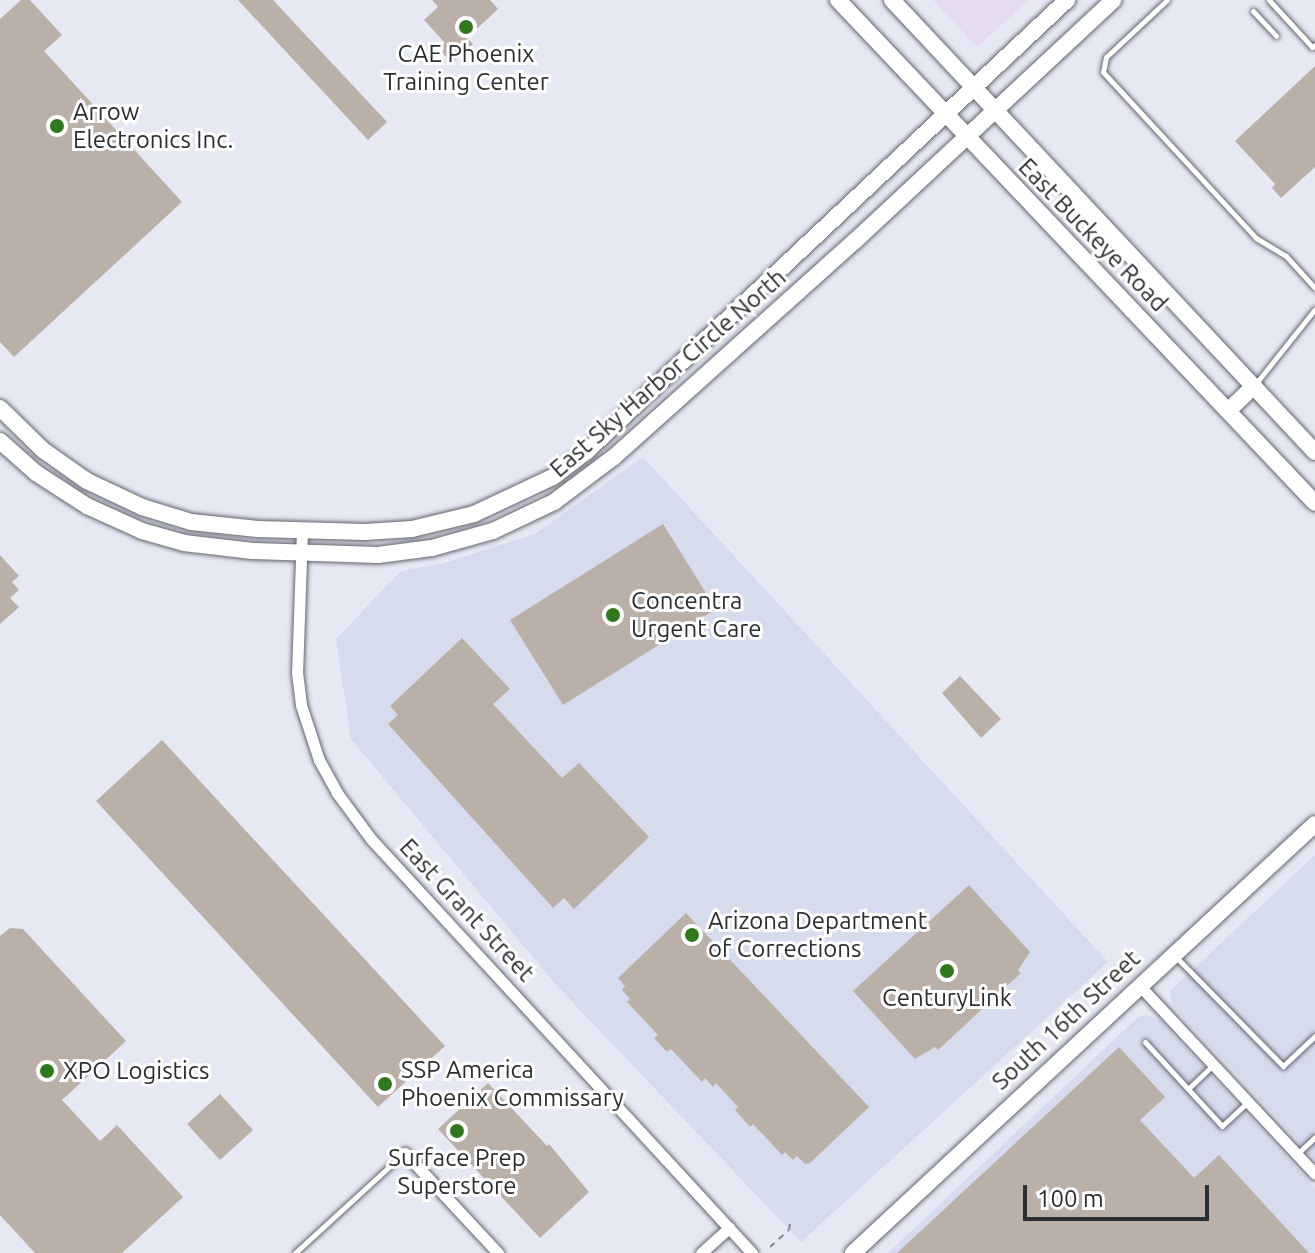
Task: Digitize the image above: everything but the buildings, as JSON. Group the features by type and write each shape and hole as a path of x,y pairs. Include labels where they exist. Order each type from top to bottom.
{"street":[{"name":"East Buckeye Road","path":"838,0 1315,503"},
{"name":"East Buckeye Road","path":"892,0 1315,452"},
{"name":"East Sky Harbor Circle North","path":"0,408 43,450 87,481 142,507 191,522 302,531 390,531 434,525 496,506 553,477 605,435 1067,0"},
{"name":"East Sky Harbor Circle North","path":"0,441 53,486 121,523 163,538 205,547 378,555 432,548 479,536 554,502 614,457 967,137 1113,0"},
{"path":"1229,410 1254,386"},
{"path":"121,523 136,520 173,526 191,522"},
{"name":"East Grant Street","path":"302,531 297,672 301,705 319,760 337,793 371,839 752,1253"},
{"name":"South 16th Street","path":"853,1253 1315,824"},
{"path":"1139,985 1315,1174"},
{"path":"405,1153 498,1253"},
{"path":"701,1253 729,1228"}],"lane":[{"path":"1167,0 1106,57 1103,72 1256,238 1286,256 1313,283"},
{"path":"1269,0 1312,47 1315,45"},
{"path":"1253,11 1276,36"},
{"path":"1254,386 1315,309"},
{"path":"1173,954 1283,1066 1315,1036"},
{"path":"1145,1042 1222,1126 1248,1102"},
{"path":"1188,1089 1213,1065"},
{"path":"1297,1154 1315,1137"},
{"path":"295,1253 405,1153"}],"path":[{"path":"770,1247 789,1230 791,1218"}],"shaded area":[{"path":"933,0 1029,0 977,47"},
{"path":"643,457 1108,962 801,1242 557,986 351,739 336,639 401,571 444,563 535,534"},
{"path":"1315,855 1315,1159 1173,1006 1169,992"},
{"path":"1146,1015 1161,1021 1315,1188 1315,1253 888,1253 1138,1017"}],"place":[{"name":"CAE Phoenix Training Center","path":"466,27"},
{"name":"Arrow Electronics Inc.","path":"57,126"},
{"name":"Concentra Urgent Care","path":"613,615"},
{"name":"Arizona Department of Corrections","path":"692,935"},
{"name":"CenturyLink","path":"947,971"},
{"name":"XPO Logistics","path":"47,1071"},
{"name":"SSP America Phoenix Commissary","path":"385,1084"},
{"name":"Surface Prep Superstore","path":"457,1131"}]}
